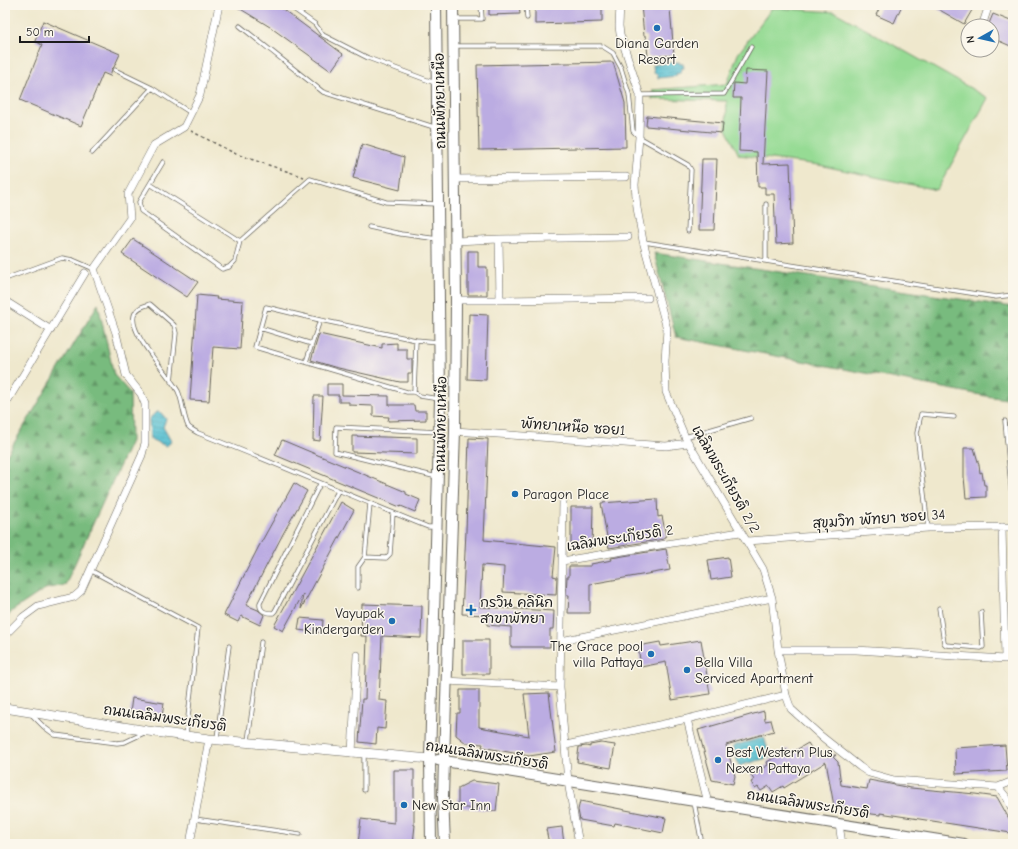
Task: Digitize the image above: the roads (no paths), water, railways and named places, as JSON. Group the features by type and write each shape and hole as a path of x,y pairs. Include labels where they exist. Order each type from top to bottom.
{"main road":[{"name":"ถนนพัทยาเหนือ","path":"431,844 430,759 440,400 436,5"},
{"name":"ถนนพัทยาเหนือ","path":"445,844 443,797 455,431 456,300 453,5"},
{"name":"ถนนเฉลิมพระเกียรติ","path":"430,759 444,760 568,782 964,844"}],"street":[{"path":"5,635 23,617 38,606 74,598 81,590 142,455 145,443 145,404 141,394 126,374 116,333 94,269 130,218 128,194 154,145 184,127 200,95 219,5"},
{"name":"เฉลิมพระเกียรติ 2/2","path":"620,5 620,34 640,95 639,138 635,185 637,208 643,241 667,329 665,361 666,392 686,440 763,569 772,598 778,650 786,695 791,709 821,736 869,773 894,780 998,787"},
{"path":"985,18 989,5"},
{"path":"455,179 626,178"},
{"path":"455,241 628,237"},
{"path":"500,239 500,300"},
{"path":"5,406 85,273"},
{"path":"456,300 648,298"},
{"path":"5,301 51,330"},
{"name":"พัทยาเหนือ ซอย1","path":"455,431 666,446 686,440"},
{"name":"เฉลิมพระเกียรติ 2","path":"563,501 562,561 740,532"},
{"path":"778,650 856,650 1005,659 1002,527"},
{"name":"สุขุมวิท พัทยา ซอย 34","path":"747,541 928,528 1013,527"},
{"path":"562,561 560,688 568,782 579,844"},
{"path":"561,641 772,598"},
{"path":"352,753 357,655"},
{"path":"446,681 560,688"},
{"path":"566,745 687,719 786,695"},
{"name":"ถนนเฉลิมพระเกียรติ","path":"5,708 148,731 213,739 430,759"},
{"path":"687,719 708,803"},
{"path":"190,844 194,818 213,739"},
{"path":"1013,782 998,787 1007,798 1013,811"},
{"path":"839,824 842,844"}],"lane":[{"path":"288,5 315,24 323,35 368,58 438,84"},
{"path":"453,19 482,19 482,5"},
{"path":"526,5 527,18"},
{"path":"240,26 323,92 438,128"},
{"path":"454,46 602,46 613,53 621,68 629,94 633,131 639,138 688,165 691,170 688,231"},
{"path":"640,95 724,94 751,47"},
{"path":"115,70 152,88 191,113"},
{"path":"92,153 152,88"},
{"path":"163,162 139,202 141,211 222,268 229,266 235,261 240,241 310,179 386,202 439,204"},
{"path":"150,184 240,241"},
{"path":"766,204 766,260"},
{"path":"369,226 401,234 439,239"},
{"path":"643,241 996,297 1013,295"},
{"path":"5,279 62,258 73,260 94,269"},
{"path":"171,382 176,333 174,325 150,304 139,307 134,313 132,322 144,346 171,382 178,391 189,427 198,433 273,462 320,484 428,527 436,527"},
{"path":"439,342 416,340 266,307 255,347 407,392 414,392 420,396 440,400"},
{"path":"306,362 320,320"},
{"path":"260,328 312,344"},
{"path":"414,392 416,340"},
{"path":"928,528 917,433 922,414 954,418"},
{"path":"686,440 752,418"},
{"path":"1005,421 1013,508"},
{"path":"438,477 335,452 336,427 439,432"},
{"path":"320,484 260,603 259,607 261,610 267,613 273,613 275,611 338,491"},
{"path":"358,588 358,567 365,557 370,504"},
{"path":"365,557 386,558 390,554 392,513"},
{"path":"90,570 198,628 186,735"},
{"path":"939,608 944,643 946,645 960,647 982,647 981,612"},
{"path":"248,742 261,642"},
{"path":"213,739 229,646"},
{"path":"960,647 961,656"},
{"path":"29,712 54,735 117,743 125,742 138,737 148,731"},
{"path":"364,754 364,790"},
{"path":"694,801 702,844"},
{"path":"194,818 300,834"}],"water":[{"path":"679,62 680,64 683,64 684,68 681,69 680,73 676,74 676,76 658,78 658,75 654,73 653,65"},
{"path":"158,412 161,413 166,419 163,427 171,441 166,446 150,439 149,419"},
{"path":"764,737 770,757 739,766 733,746"}],"place":[{"name":"Diana Garden Resort","path":"657,28"},
{"name":"Paragon Place","path":"515,494"},
{"name":"กรวิน คลินิก สาขาพัทยา","path":"471,610"},
{"name":"Vayupak Kindergarden","path":"392,621"},
{"name":"The Grace pool villa Pattaya","path":"651,654"},
{"name":"Bella Villa Serviced Apartment","path":"687,670"},
{"name":"Best Western Plus Nexen Pattaya","path":"718,760"},
{"name":"New Star Inn","path":"404,805"}]}
